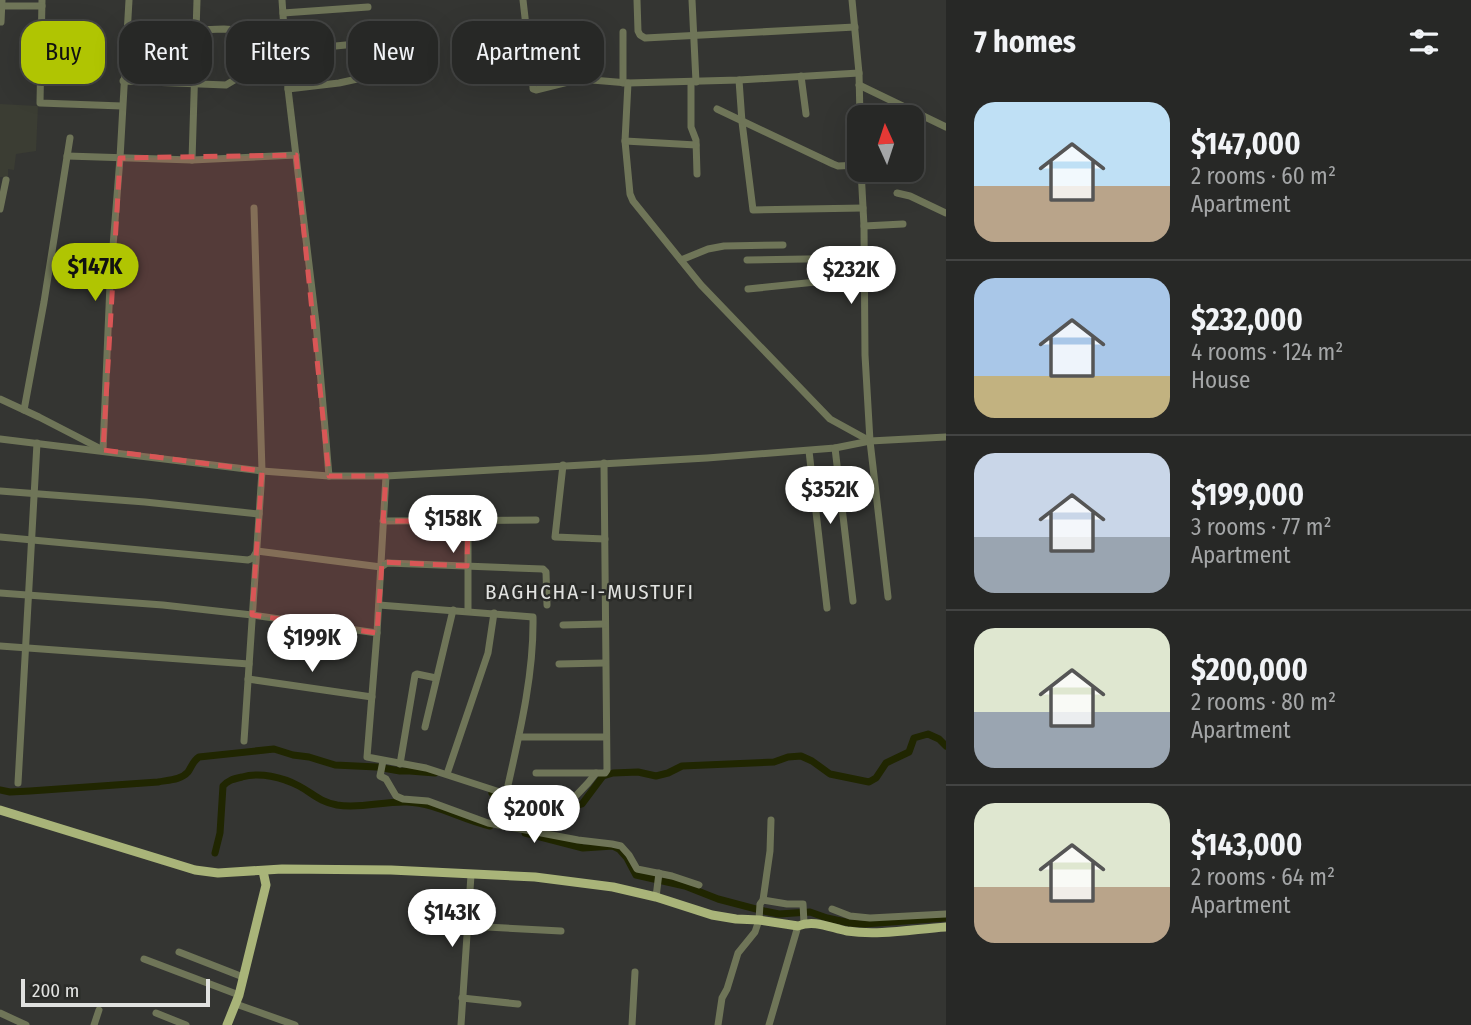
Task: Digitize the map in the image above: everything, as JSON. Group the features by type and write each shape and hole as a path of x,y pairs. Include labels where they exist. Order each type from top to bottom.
{"main road":[{"path":"0,810 195,870 218,873 282,869 391,870 535,877 657,892 712,915 736,919 759,917 862,932 946,927"},
{"path":"227,1025 237,999 266,885 263,871"}],"street":[{"path":"127,21 129,0"},
{"path":"196,21 197,0"},
{"path":"282,0 283,21"},
{"path":"523,0 533,89 536,90 580,79 626,83 693,82 859,73"},
{"path":"637,0 638,31 640,36 645,38 855,27"},
{"path":"692,0 694,36 691,127 695,133 697,174"},
{"path":"852,0 860,105"},
{"path":"1,22 2,3 42,3 40,103 122,106"},
{"path":"283,13 368,7"},
{"path":"623,32 625,141 633,201 701,285 830,419 870,441"},
{"path":"801,76 806,114"},
{"path":"739,80 753,210 863,208"},
{"path":"288,89 348,81"},
{"path":"103,450 123,84"},
{"path":"192,160 194,84 229,84"},
{"path":"288,84 316,323 329,476"},
{"path":"859,85 946,127"},
{"path":"717,109 833,164 847,166"},
{"path":"24,410 70,138"},
{"path":"625,141 696,145"},
{"path":"67,156 192,160 296,155"},
{"path":"0,209 6,180"},
{"path":"861,182 865,257 864,355 870,441 888,597"},
{"path":"897,194 910,196 946,213"},
{"path":"244,741 262,471 254,208"},
{"path":"864,226 903,224"},
{"path":"681,260 724,246 783,245"},
{"path":"747,260 865,257"},
{"path":"748,289 865,277"},
{"path":"0,399 103,450"},
{"path":"0,439 262,471 329,476 386,476 707,458 835,449 870,441 946,437"},
{"path":"18,783 37,443"},
{"path":"835,449 853,601"},
{"path":"809,450 827,608"},
{"path":"536,773 607,772 604,463"},
{"path":"562,465 555,537 604,539"},
{"path":"386,476 382,567 367,757 426,768 506,794 530,796 541,804 552,807 563,806 578,795 596,773"},
{"path":"0,491 260,514"},
{"path":"468,500 468,611"},
{"path":"383,521 536,520"},
{"path":"0,537 248,560 253,558 257,551"},
{"path":"257,551 382,567 387,563 545,570 547,605"},
{"path":"0,593 163,605 377,633"},
{"path":"379,605 533,617 529,678 506,794"},
{"path":"425,727 453,610"},
{"path":"447,774 488,653 494,613"},
{"path":"563,625 605,624"},
{"path":"0,646 249,664"},
{"path":"559,664 605,663"},
{"path":"400,764 415,675 436,678"},
{"path":"248,679 372,697"},
{"path":"519,737 606,737"},
{"path":"383,761 380,776 386,779 396,796 403,799 428,801 488,823 621,846 636,869 699,885"},
{"path":"718,1025 722,998 738,953 755,932 759,917 770,850 771,820"},
{"path":"657,892 659,873"},
{"path":"460,1025 471,874"},
{"path":"761,902 803,904 802,923 769,1025"},
{"path":"832,909 850,916 870,918 946,914"},
{"path":"468,926 561,931"},
{"path":"179,952 243,977"},
{"path":"144,959 295,1025"},
{"path":"632,1025 635,972"},
{"path":"462,998 518,1004"},
{"path":"94,1025 99,1010"},
{"path":"0,1013 26,1025"},
{"path":"156,1013 186,1025"}],"highlighted area":[{"path":"296,155 329,476 386,476 383,521 468,521 467,566 382,562 377,633 252,615 262,471 103,450 120,158"}],"shaded area":[{"path":"0,104 38,106 36,151 16,154 14,170 8,169 8,177 0,177"}],"waterway":[{"path":"541,806 554,812 582,804 603,776 613,773 638,772 656,776 682,766 774,762 801,756 830,774 869,782 876,778 886,763 909,752 914,738 928,734 946,746"},
{"path":"0,790 30,791 158,782 182,777 199,757 274,749 335,765 435,773"},
{"path":"215,853 220,833 223,786 231,780 249,776 263,775 285,780 337,805 418,803 490,826"},
{"path":"492,793 504,798 531,800"},
{"path":"525,833 583,848 613,846 627,858 636,875 685,886 718,899 764,911 779,914 810,912 827,918 864,924 946,918"}],"district":[{"name":"BAGHCHA-I-MUSTUFI","path":"590,592"}]}
